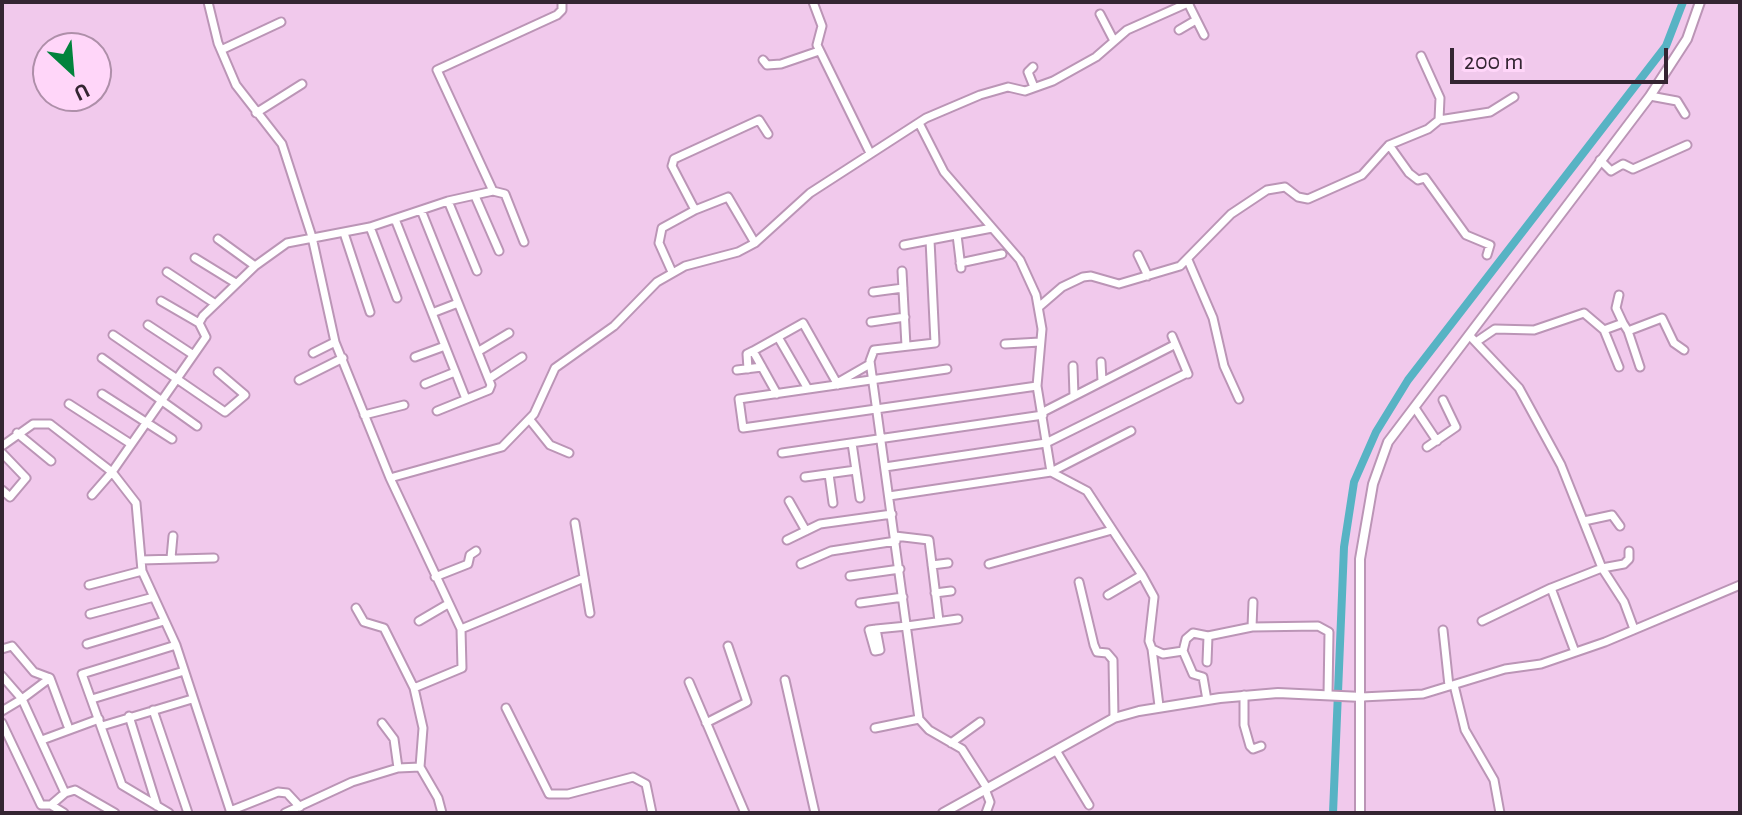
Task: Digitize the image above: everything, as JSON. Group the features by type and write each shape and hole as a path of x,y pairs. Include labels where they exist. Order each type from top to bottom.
{"street":[{"path":"208,2 221,50 236,85 282,144 312,237 335,342 390,478 461,629 462,668 414,688"},
{"path":"493,191 437,70 557,15 562,10 562,2"},
{"path":"813,2 822,26 817,45 819,51 870,153"},
{"path":"1166,2 1170,13"},
{"path":"1360,813 1359,602 1364,529 1388,442 1473,338 1600,160 1650,96 1687,39 1700,2"},
{"path":"390,478 453,458 494,451 530,420 555,368 614,326 672,272 755,243 810,193 919,123 980,95 1008,87 1025,91 1034,87 1096,57 1113,39 1189,3 1204,35"},
{"path":"1100,14 1113,39"},
{"path":"1179,30 1196,20"},
{"path":"221,50 281,22"},
{"path":"763,60 767,65 781,64 819,51"},
{"path":"1421,56 1440,98 1439,120"},
{"path":"1033,67 1028,72 1034,87"},
{"path":"256,113 302,84"},
{"path":"1650,96 1677,101 1685,114"},
{"path":"1040,306 1062,287 1083,277 1091,276 1119,284 1175,269 1188,260 1231,214 1267,190 1280,186 1303,199 1321,195 1362,175 1389,145 1428,129 1439,120 1490,112 1514,97"},
{"path":"695,210 672,166 674,159 759,120 768,134"},
{"path":"919,123 944,172 1020,260 1040,306 1037,386 1051,472"},
{"path":"1389,145 1409,173 1418,180 1425,178 1466,235 1490,245 1487,255"},
{"path":"1600,160 1611,171 1623,164 1633,169 1687,145"},
{"path":"199,323 234,282 287,243 370,227 448,201 493,191 505,194 524,242"},
{"path":"475,196 499,251"},
{"path":"672,272 659,243 662,228 728,197 755,243"},
{"path":"448,201 477,271"},
{"path":"421,210 490,378 489,390 437,411"},
{"path":"395,219 466,399"},
{"path":"370,227 397,298"},
{"path":"904,245 992,228"},
{"path":"344,233 370,312"},
{"path":"957,235 960,266 1002,254"},
{"path":"218,239 255,266"},
{"path":"930,240 935,343 874,350 870,364 919,719 962,749 986,788 990,802 986,813"},
{"path":"1138,255 1148,276"},
{"path":"195,258 234,282"},
{"path":"1188,260 1213,318 1224,366 1239,399"},
{"path":"902,271 906,346"},
{"path":"167,272 214,303"},
{"path":"873,292 903,288"},
{"path":"1619,295 1616,308 1628,331 1640,367"},
{"path":"92,495 112,472 206,337 199,323 161,301"},
{"path":"432,313 458,303"},
{"path":"1473,338 1495,329 1534,330 1584,313 1604,330 1619,367"},
{"path":"871,322 905,317"},
{"path":"1628,331 1662,318 1674,343 1684,350"},
{"path":"748,369 747,354 803,323 838,384"},
{"path":"1604,330 1623,323"},
{"path":"148,325 192,354"},
{"path":"479,351 509,333"},
{"path":"113,335 226,412 245,395 218,372"},
{"path":"778,337 808,389"},
{"path":"1473,338 1519,388 1561,465 1602,568 1624,602 1634,629"},
{"path":"782,453 1043,413 1173,341 1188,375 1046,443 885,467"},
{"path":"313,353 335,342"},
{"path":"1005,344 1040,342"},
{"path":"415,357 445,346"},
{"path":"753,351 777,394"},
{"path":"490,378 522,357"},
{"path":"102,358 197,426"},
{"path":"299,380 343,358"},
{"path":"1101,362 1102,381"},
{"path":"838,384 870,364"},
{"path":"1073,366 1074,396"},
{"path":"737,370 762,367"},
{"path":"947,369 739,399 743,428 1037,386"},
{"path":"425,384 455,372"},
{"path":"102,394 172,439"},
{"path":"1427,447 1456,425 1443,400"},
{"path":"69,404 131,444"},
{"path":"364,415 404,405"},
{"path":"1415,408 1437,441"},
{"path":"530,420 550,445 569,453"},
{"path":"2,446 39,421 50,424 112,472 136,503 142,571 176,645 230,812 278,792 287,793 300,807"},
{"path":"889,496 1051,472 1131,431"},
{"path":"17,433 51,461"},
{"path":"852,443 860,498"},
{"path":"2,453 26,478 10,497 2,490"},
{"path":"805,477 856,470"},
{"path":"1051,472 1087,491 1154,597 1149,641 1159,706"},
{"path":"829,474 833,503"},
{"path":"789,501 806,531"},
{"path":"787,540 820,524 892,514"},
{"path":"1584,521 1612,515 1620,526"},
{"path":"575,523 590,613"},
{"path":"989,564 1112,530"},
{"path":"171,558 173,536"},
{"path":"801,564 831,551 895,539 929,540 939,621"},
{"path":"435,577 468,564 470,555 476,551"},
{"path":"1482,621 1551,588 1602,568 1624,564 1629,559 1629,551"},
{"path":"141,560 214,558"},
{"path":"932,565 948,563"},
{"path":"850,576 900,569"},
{"path":"89,585 142,571"},
{"path":"1108,595 1142,575"},
{"path":"461,629 584,578"},
{"path":"1079,582 1097,652 1107,653 1113,660 1114,718"},
{"path":"943,813 959,809 986,788 1057,752 1114,718 1159,706 1244,695 1414,695 1575,652 1740,585"},
{"path":"1551,588 1575,652"},
{"path":"935,593 951,591"},
{"path":"90,614 154,597"},
{"path":"860,603 903,597"},
{"path":"1252,627 1253,602"},
{"path":"419,621 448,604"},
{"path":"356,608 364,622 384,628 414,688 423,728 420,767 438,798 442,813"},
{"path":"876,629 958,619"},
{"path":"87,644 164,621"},
{"path":"1207,700 1203,677 1194,675 1183,651 1190,634 1208,636 1252,627 1318,626 1327,630 1331,636 1330,695"},
{"path":"1443,630 1452,686 1465,730 1494,780 1500,813"},
{"path":"1207,662 1208,636"},
{"path":"169,813 122,785 82,674 176,645"},
{"path":"2,649 12,646 34,672 50,678 69,729"},
{"path":"706,723 747,702 728,646"},
{"path":"1152,649 1163,654 1183,651"},
{"path":"92,699 184,671"},
{"path":"2,676 22,699 65,793"},
{"path":"2,711 50,678"},
{"path":"785,680 815,813"},
{"path":"689,682 745,813"},
{"path":"1244,695 1244,725 1250,746 1253,749 1261,746"},
{"path":"42,740 69,729 192,699"},
{"path":"506,708 549,794 568,794 633,777 646,784 652,813"},
{"path":"153,710 188,813"},
{"path":"129,716 157,806"},
{"path":"875,728 919,719"},
{"path":"951,743 980,722"},
{"path":"2,723 41,805 51,805 64,813"},
{"path":"382,723 394,739 398,768"},
{"path":"1057,752 1089,805"},
{"path":"285,813 352,782 398,768 420,767"},
{"path":"51,805 65,793 75,790 115,813"}],"waterway":[{"path":"1333,813 1344,547 1354,482 1376,432 1408,380 1666,46 1683,2"}]}
